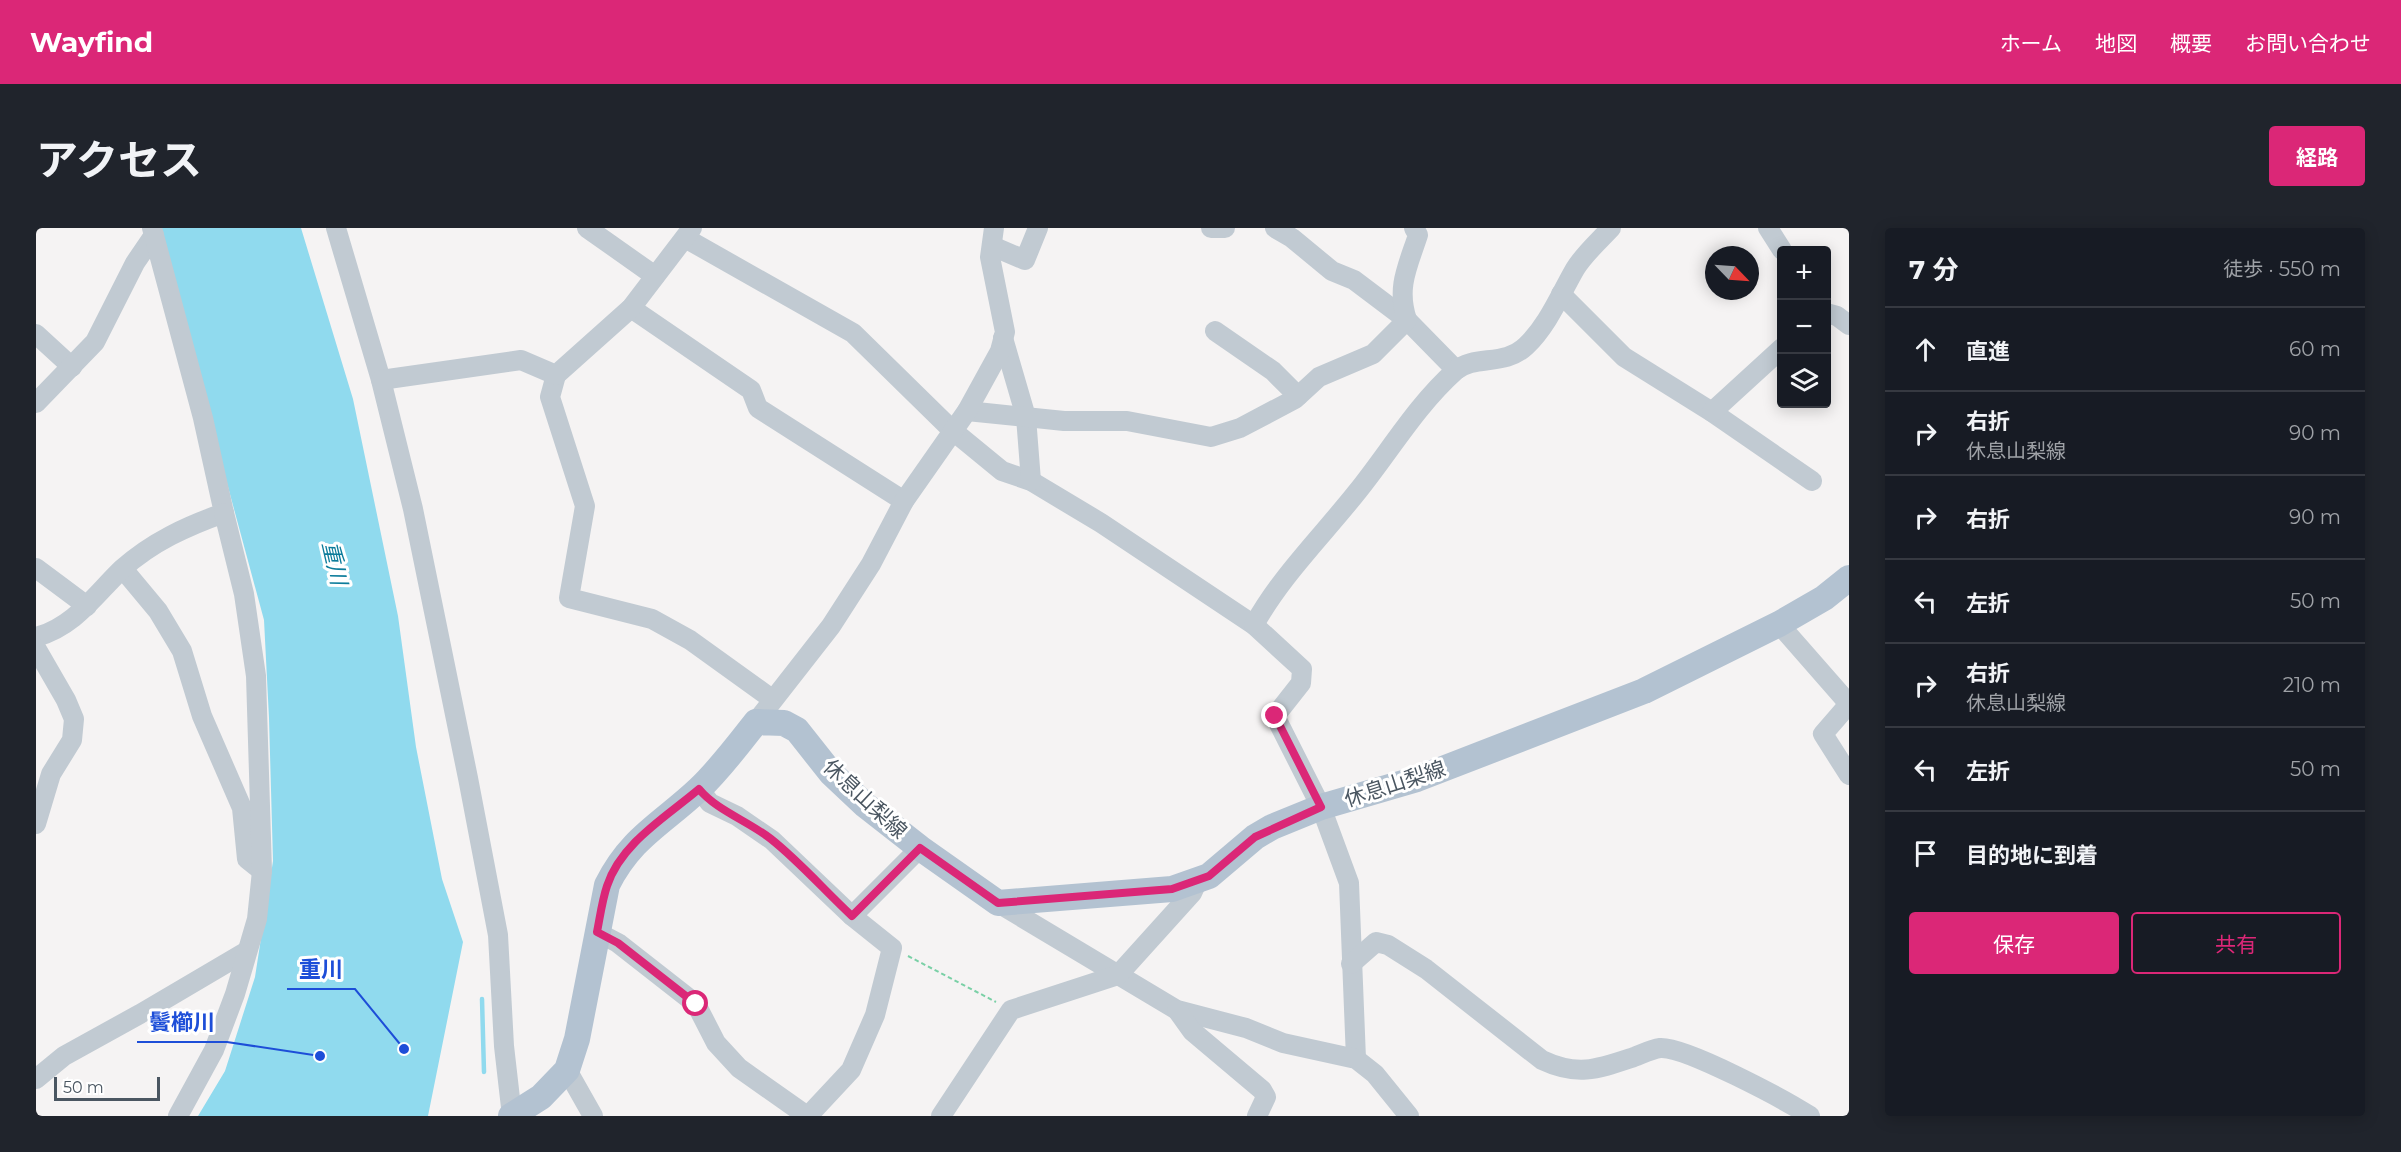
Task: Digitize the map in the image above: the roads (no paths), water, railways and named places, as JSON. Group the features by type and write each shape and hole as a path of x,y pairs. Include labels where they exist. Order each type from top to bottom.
{"main road":[{"name":"休息山梨線","path":"756,722 784,723 797,730 831,773 865,805 920,848 998,903 1172,889 1209,876 1255,837 1321,807 1417,779 1644,691 1779,624 1824,598 1849,578"},
{"path":"511,1116 541,1097 567,1070 577,1039 608,885 619,862 633,843 699,789 756,722"}],"street":[{"path":"336,228 381,380 413,509 498,935 504,1046 511,1116"},
{"path":"587,228 655,276"},
{"path":"756,722 831,626 871,564 904,501 967,411 1000,351 1005,333 990,257 993,237 1025,260 1038,228"},
{"path":"1211,228 1225,228"},
{"path":"1275,228 1292,238 1332,271 1354,280 1407,320 1456,370"},
{"path":"1407,320 1401,301 1405,274 1418,235 1414,228"},
{"path":"1254,625 1268,599 1367,479 1426,399 1456,370 1469,363 1506,359 1527,346 1562,294 1576,267 1611,228"},
{"path":"1769,229 1780,246"},
{"path":"36,403 95,342 153,231"},
{"path":"153,231 203,418 244,594 256,676 260,746 262,871 257,919 235,994 214,1050 178,1116"},
{"path":"772,699 690,640 652,619 569,598 585,506 550,397 556,375 631,308 689,233 853,333 952,430 1002,471 1031,481 1101,523 1254,625 1302,669 1301,682 1275,716 1321,807 1349,883 1356,1059"},
{"path":"1562,294 1624,357 1713,412 1812,481"},
{"path":"631,308 751,390 758,408 904,501"},
{"path":"1831,314 1837,315 1849,325"},
{"path":"967,411 1064,421 1127,421 1211,437 1240,428 1299,396 1319,377 1373,354 1407,320"},
{"path":"1215,331 1273,371 1299,396"},
{"path":"36,334 72,367"},
{"path":"1003,338 1026,417 1031,481"},
{"path":"1713,412 1777,353"},
{"path":"381,380 521,360 556,375"},
{"path":"36,637 55,632 87,606 123,569 153,544 196,522 224,513"},
{"path":"36,568 87,606"},
{"path":"123,569 158,611 182,651 202,716 242,808 247,859 262,871"},
{"path":"1779,624 1849,704 1823,734 1849,775"},
{"path":"36,648 66,700 74,719 72,740 51,774 36,824"},
{"path":"597,932 618,943 696,1004 716,1042 739,1068 807,1116 851,1070 875,1015 892,948 852,916 772,840 737,816 710,803 699,789"},
{"path":"852,916 920,848"},
{"path":"941,1116 1011,1010 1118,975 1192,893 1198,880"},
{"path":"998,903 1177,1010 1246,1028 1283,1043 1356,1059 1376,1074 1409,1116"},
{"path":"1351,964 1376,942 1388,945 1426,969 1542,1060 1563,1069 1599,1069 1661,1048 1681,1053 1781,1097 1810,1116"},
{"path":"36,1079 63,1056 247,951"},
{"path":"1177,1010 1192,1030 1262,1090 1266,1097 1257,1116"},
{"path":"567,1070 593,1116"}],"water":[{"path":"158,228 301,228 353,399 398,616 416,747 442,879 463,942 428,1116 198,1116 225,1071 255,977 273,861 269,718 264,620"}],"waterway":[{"path":"482,999 484,1072"}],"place":[{"name":"重川","path":"404,1049"},
{"name":"鬢櫛川","path":"320,1056"}]}
